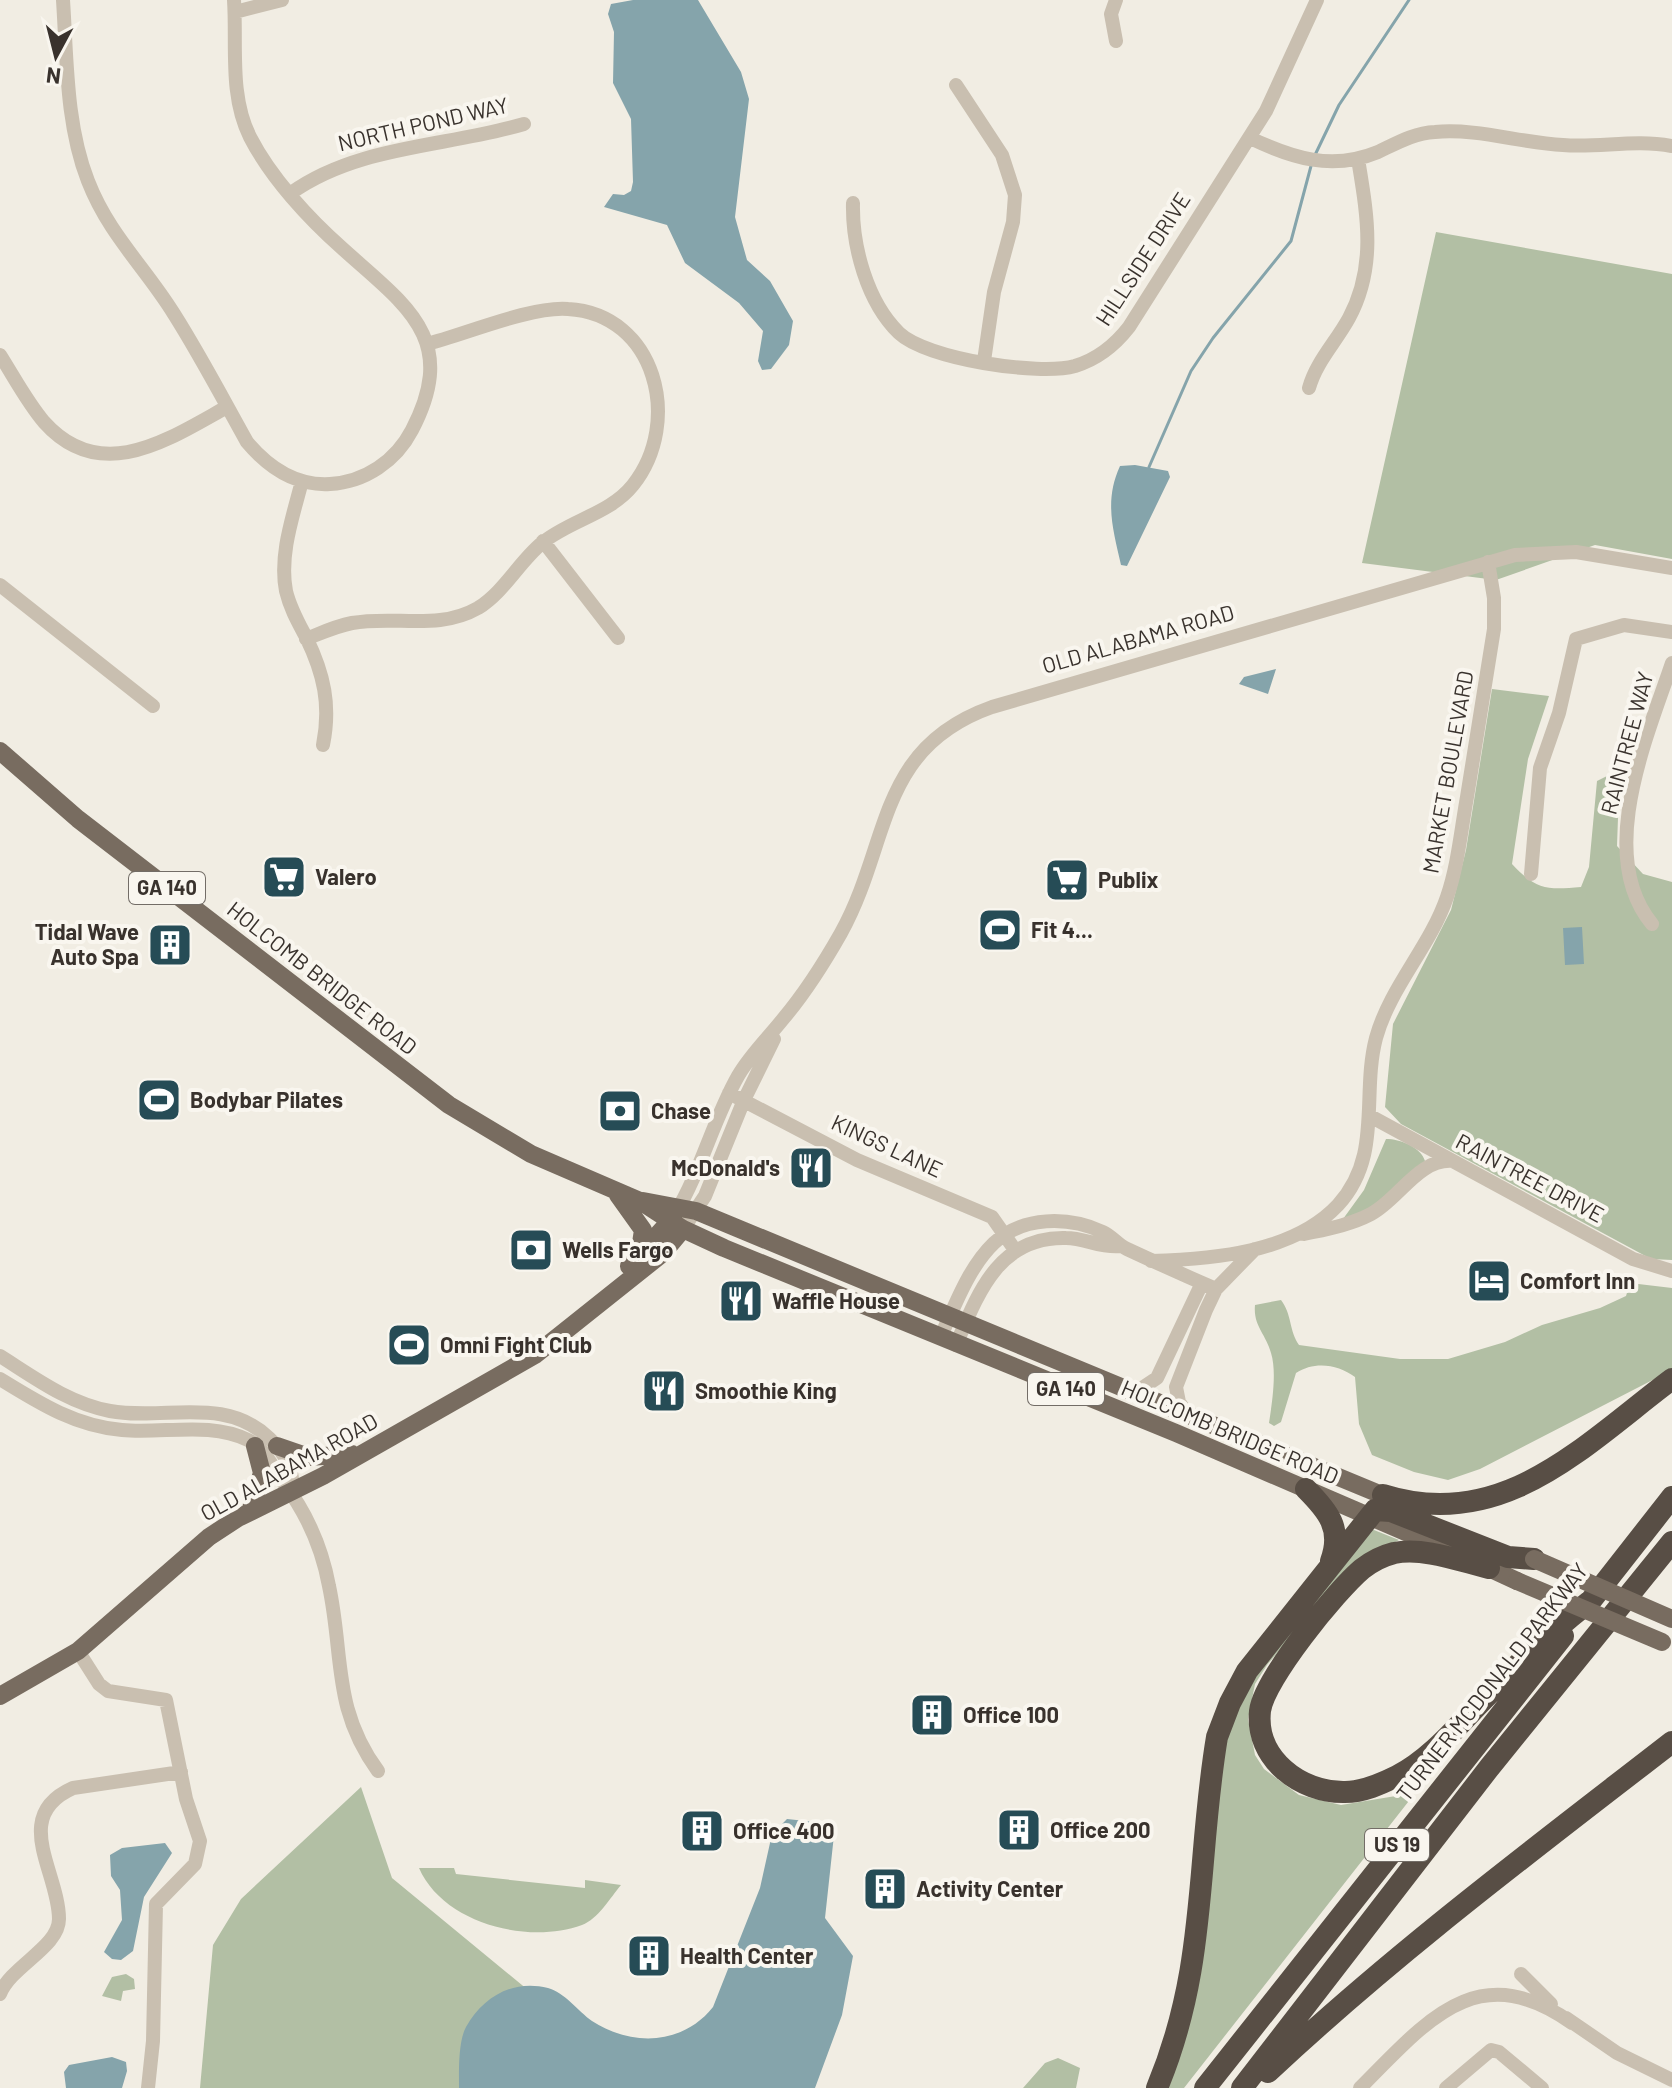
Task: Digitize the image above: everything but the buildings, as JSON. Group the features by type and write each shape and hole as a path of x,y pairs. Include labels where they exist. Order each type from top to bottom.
{"highway":[{"path":"1383,1495 1414,1503 1449,1505 1511,1492 1551,1470 1672,1379"},
{"path":"1306,1489 1328,1512 1334,1526 1335,1550 1326,1571"},
{"name":"TURNER MCDONALD PARKWAY","path":"1205,2088 1672,1497"},
{"path":"1157,2088 1181,2023 1195,1956 1217,1737 1247,1671 1368,1516 1385,1509 1508,1557 1534,1559"},
{"name":"US 19","path":"1242,2088 1489,1768 1672,1542"},
{"path":"1489,1568 1408,1552 1382,1557 1358,1573 1294,1649 1265,1692 1260,1729 1268,1751 1277,1764 1304,1783 1336,1792 1369,1788 1396,1776 1430,1753 1535,1647 1589,1602"},
{"path":"1251,2088 1359,1987 1672,1742"}],"main road":[{"name":"HOLCOMB BRIDGE ROAD","path":"0,751 85,825 442,1100 531,1154 640,1201 958,1319 1672,1619"},
{"path":"615,1191 643,1230 639,1264"},
{"name":"HOLCOMB BRIDGE ROAD","path":"682,1217 709,1241 1306,1489 1667,1644"},
{"name":"OLD ALABAMA ROAD","path":"0,1696 78,1651 209,1537 518,1365 574,1324 639,1264 682,1217"},
{"path":"639,1264 688,1244 709,1241"},
{"path":"250,1512 262,1473 255,1446"},
{"path":"277,1446 309,1457 367,1451"}],"street":[{"path":"63,0 70,101 87,179 119,243 173,312 227,407 260,457 279,472 302,481 328,484 354,480 376,470 397,453 411,433 425,398 430,370 427,344 405,302 340,247 291,193 261,155 242,117 237,91 234,6 282,0"},
{"path":"1116,0 1111,14 1116,41"},
{"name":"HILLSIDE DRIVE","path":"853,203 852,234 886,318 901,335 921,349 942,356 1062,368 1088,361 1111,347 1129,327 1250,138 1285,74 1317,0"},
{"path":"956,85 1002,155 1015,195 1013,222 994,292 984,361"},
{"name":"NORTH POND WAY","path":"291,193 337,166 482,136 524,124"},
{"path":"1250,138 1308,161 1335,163 1358,159 1411,137 1438,131 1561,145 1640,142 1672,146"},
{"path":"1309,388 1316,368 1351,314 1366,273 1369,226 1358,159"},
{"path":"306,639 353,622 435,621 465,614 492,597 543,541 616,501 644,470 653,446 659,406 656,379 646,355 631,336 613,322 591,312 568,309 541,312 427,344"},
{"path":"0,355 46,424 75,445 96,452 113,454 147,450 227,407"},
{"path":"302,481 286,546 284,572 289,604 324,677 329,715 323,745"},
{"path":"543,541 618,638"},
{"name":"OLD ALABAMA ROAD","path":"682,1217 785,1017 848,919 899,781 922,749 954,723 992,707 1488,562 1554,550 1672,568"},
{"name":"MARKET BOULEVARD","path":"1151,1261 1194,1259 1255,1249 1288,1237 1329,1213 1347,1193 1368,1149 1371,1066 1380,1026 1441,911 1455,868 1494,629 1494,598 1488,562"},
{"path":"0,585 153,706"},
{"path":"1531,874 1540,768 1559,713 1576,639 1624,625 1672,632"},
{"name":"RAINTREE WAY","path":"1652,924 1635,900 1625,843 1637,774 1672,663"},
{"name":"OLD ALABAMA ROAD","path":"682,1217 729,1093 750,1057 785,1017"},
{"name":"KINGS LANE","path":"729,1093 839,1152 992,1217 1015,1250"},
{"name":"RAINTREE DRIVE","path":"1370,1116 1633,1259 1672,1271"},
{"path":"1288,1237 1369,1215 1396,1197 1427,1166 1443,1160 1454,1162"},
{"name":"MARKET BOULEVARD","path":"948,1342 974,1268 1005,1234 1037,1222 1070,1222 1107,1233 1120,1246 1209,1286 1255,1249"},
{"name":"MARKET BOULEVARD","path":"958,1319 987,1277 1015,1250 1070,1237 1106,1247 1120,1246"},
{"path":"1125,1388 1142,1388 1157,1378 1209,1286"},
{"path":"1187,1414 1176,1394 1178,1378 1209,1286"},
{"path":"0,1356 78,1402 113,1411 227,1414 258,1428 277,1446 293,1470 293,1492"},
{"path":"0,1379 49,1409 86,1424 125,1431 212,1431 241,1438 269,1458 293,1492 314,1535 330,1586 340,1687 360,1742 378,1771"},
{"path":"78,1651 99,1684 108,1691 166,1700 200,1841 199,1852 187,1874 156,1904 153,2041 148,2088"},
{"path":"0,1994 10,1976 53,1938 57,1929 57,1904 41,1838 45,1809 60,1794 73,1788 181,1772"},
{"path":"1521,1974 1572,2023"},
{"path":"1360,2088 1431,2021 1475,1997 1499,1993 1522,1996 1572,2023 1617,2053 1672,2080"},
{"path":"1446,2088 1491,2050 1499,2052 1542,2088"}],"green space":[{"path":"1436,232 1672,274 1672,559 1595,545 1496,580 1362,563"},
{"path":"1492,689 1549,696 1528,759 1512,864 1528,879 1543,886 1581,887 1589,867 1597,781 1613,773 1619,789 1617,846 1643,874 1672,882 1672,1260 1651,1259 1401,1124 1385,1107 1393,1024 1451,910 1466,850"},
{"path":"1386,1139 1409,1145 1425,1161 1376,1207 1343,1219 1364,1190"},
{"path":"1630,1283 1672,1288 1672,1370 1480,1469 1448,1480 1414,1472 1372,1455 1359,1424 1355,1377 1334,1367 1310,1367 1296,1373 1281,1422 1274,1426 1269,1423 1274,1369 1269,1346 1256,1319 1255,1305 1281,1300 1299,1345 1400,1359 1448,1359 1600,1308 1626,1296"},
{"path":"1369,1528 1399,1540 1349,1566 1267,1665 1255,1684 1248,1719 1255,1755 1264,1769 1299,1795 1341,1805 1408,1794 1412,1797 1184,2088 1162,2088 1219,1748 1237,1698"},
{"path":"361,1787 392,1878 528,1990 481,2088 200,2088 213,1945 241,1899"},
{"path":"419,1868 454,1868 456,1874 585,1888 585,1880 621,1885 598,1913 582,1925 560,1931 513,1930 489,1925 447,1903 431,1887"},
{"path":"126,1974 134,1979 135,1989 123,1991 121,2001 102,1996 112,1977"},
{"path":"1058,2058 1080,2068 1076,2088 1023,2088 1045,2063"}],"water":[{"path":"633,0 698,0 741,72 749,99 735,217 747,260 770,281 793,321 789,345 771,369 762,370 758,361 763,331 739,303 685,263 667,225 604,207 613,194 624,195 631,191 633,182 631,119 613,83 614,32 608,14 611,4"},
{"path":"1135,465 1168,471 1170,477 1127,566 1121,565 1111,503 1120,466"},
{"path":"1276,669 1268,694 1239,684 1244,677"},
{"path":"1582,927 1584,964 1565,965 1563,928"},
{"path":"787,1819 824,1823 834,1835 825,1918 853,1956 842,2015 815,2088 459,2088 460,2048 466,2027 490,1999 511,1988 535,1986 554,1990 592,2021 607,2029 640,2038 672,2035 701,2020 713,2007 760,1888 772,1834"},
{"path":"165,1843 172,1853 144,1897 133,1951 121,1960 112,1959 104,1952 122,1920 120,1890 111,1876 110,1855 122,1848"},
{"path":"112,2057 126,2062 122,2088 66,2088 64,2072 69,2065"}],"waterway":[{"path":"1315,155 1339,105 1409,0"},
{"path":"1149,467 1191,371 1213,338 1291,241 1311,166"}],"place":[{"name":"Valero","path":"284,877"},
{"name":"Publix","path":"1067,880"},
{"name":"Fit 4...","path":"1000,930"},
{"name":"Tidal Wave Auto Spa","path":"170,945"},
{"name":"Bodybar Pilates","path":"159,1100"},
{"name":"Chase","path":"620,1111"},
{"name":"McDonald's","path":"811,1168"},
{"name":"Wells Fargo","path":"531,1250"},
{"name":"Comfort Inn","path":"1489,1281"},
{"name":"Waffle House","path":"741,1301"},
{"name":"Omni Fight Club","path":"409,1345"},
{"name":"Smoothie King","path":"664,1391"},
{"name":"Office 100","path":"932,1715"},
{"name":"Office 200","path":"1019,1830"},
{"name":"Office 400","path":"702,1831"},
{"name":"Activity Center","path":"885,1889"},
{"name":"Health Center","path":"649,1956"}]}
